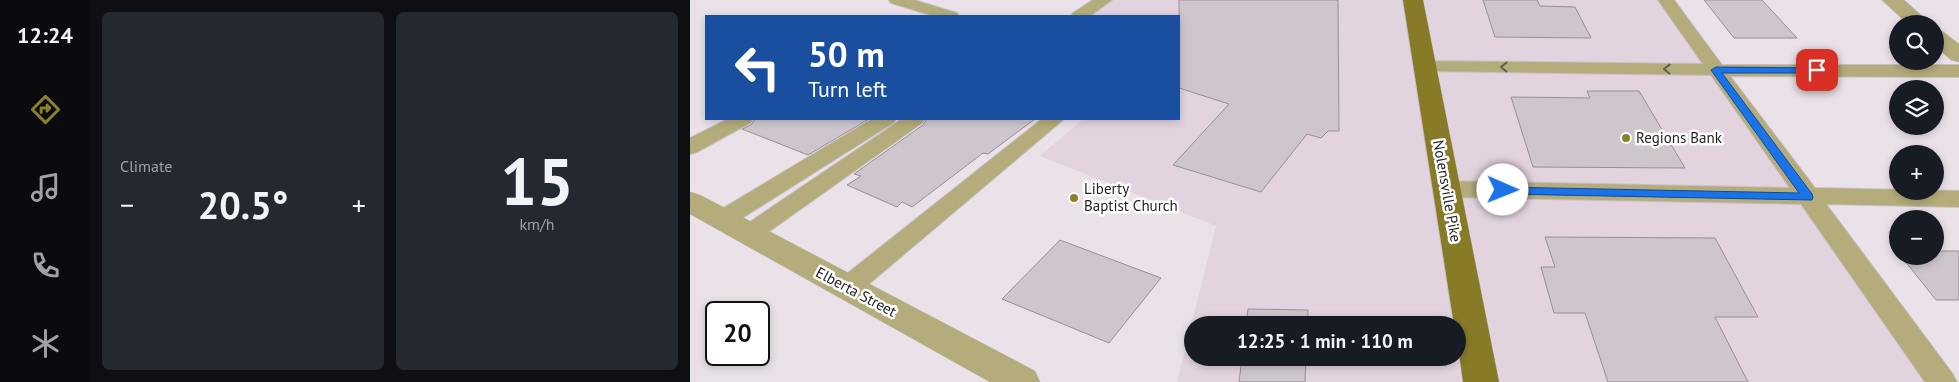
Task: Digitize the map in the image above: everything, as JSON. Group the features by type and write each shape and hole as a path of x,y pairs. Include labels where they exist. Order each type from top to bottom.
{"main road":[{"name":"Nolensville Pike","path":"1413,0 1481,382"}],"street":[{"path":"1892,0 1910,15"},
{"path":"1944,42 1959,54"},
{"name":"Elberta Street","path":"690,202 1022,382"}],"lane":[{"path":"897,0 948,15"},
{"path":"1081,15 1104,0"},
{"path":"1666,0 1942,382"},
{"path":"1424,66 1959,71"},
{"path":"690,147 741,120"},
{"path":"736,227 885,120"},
{"path":"736,227 913,120"},
{"path":"848,287 1053,120"},
{"path":"1446,189 1959,199"}],"shaded area":[{"path":"1104,0 1667,0 1944,382 1177,382 1184,354 1184,366 1466,366 1466,316 1194,316 1216,226 1040,156 1082,120 1180,120 1180,15 1082,15"}],"building":[{"path":"1179,0 1338,0 1339,131 1328,131 1321,138 1307,134 1261,192 1173,165 1229,104 1180,88"},
{"path":"1483,0 1537,0 1540,6 1575,7 1591,38 1495,37"},
{"path":"1704,0 1762,0 1797,38 1734,38"},
{"name":"Regions Bank","path":"1587,91 1639,91 1685,168 1533,167 1511,97 1590,98"},
{"path":"754,120 867,120 808,155 742,129 751,125"},
{"path":"926,120 1034,120 988,154 983,153 912,207 902,202 897,207 847,185 861,176 854,174 923,125"},
{"path":"1545,237 1715,238 1758,317 1715,317 1748,382 1608,382 1585,313 1554,313 1541,267 1555,267"},
{"path":"1060,240 1161,278 1109,343 1002,299"},
{"path":"1944,251 1959,251 1959,300 1936,300 1908,265 1944,265"},
{"path":"1248,309 1308,310 1308,316 1247,316"},
{"path":"1241,366 1306,366 1305,382 1239,382"}],"place":[{"name":"Regions Bank","path":"1626,138"},
{"name":"Liberty Baptist Church","path":"1074,198"}],"route":[{"path":"1503,190 1808,197 1716,70 1817,70"}]}
